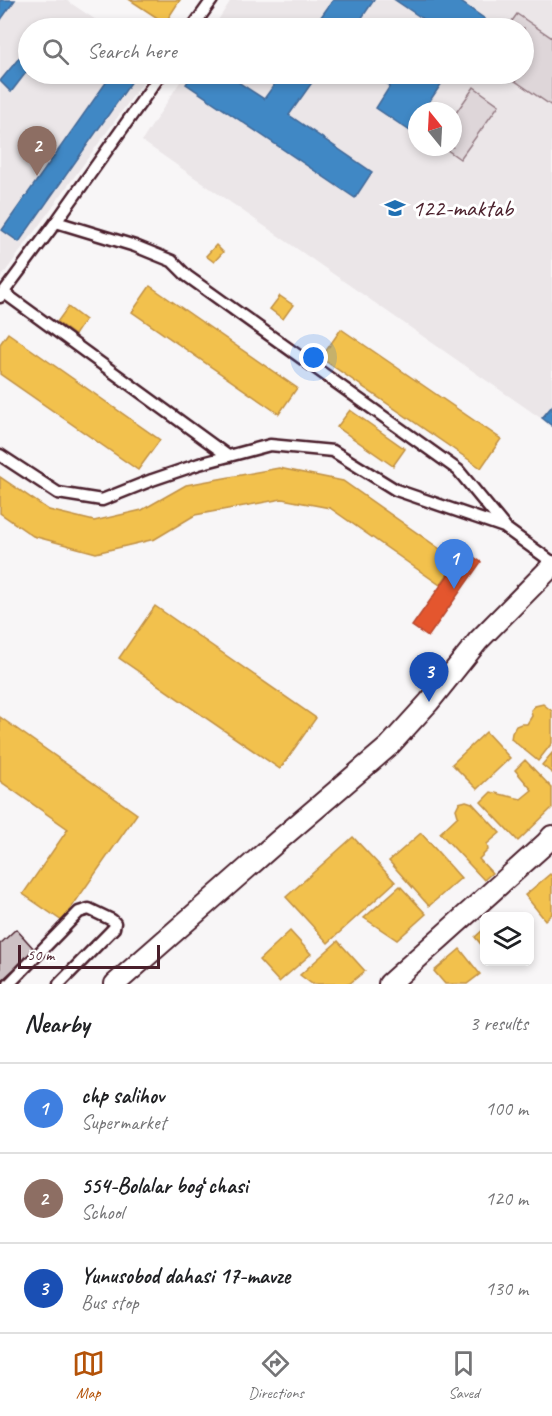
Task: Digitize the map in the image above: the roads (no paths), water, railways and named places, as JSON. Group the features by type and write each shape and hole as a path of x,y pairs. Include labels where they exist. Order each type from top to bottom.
{"street":[{"path":"115,984 389,746 429,702 478,641 552,564"},
{"path":"389,984 552,836"}],"lane":[{"path":"199,18 212,0"},
{"path":"154,84 2,295 228,456"},
{"path":"56,222 135,246 172,261 187,276 458,470 504,527 552,564"},
{"path":"0,455 58,493 102,500 199,464 270,445 333,451 396,490 504,527"},
{"path":"9,984 79,912 89,909 112,920 115,923 114,928 58,984"}],"place":[{"name":"554-Bolalar bogʻchasi","path":"37,176"},
{"name":"122-maktab","path":"395,208"},
{"name":"chp salihov","path":"454,589"},
{"name":"Yunusobod dahasi 17-mavze","path":"429,702"}]}
